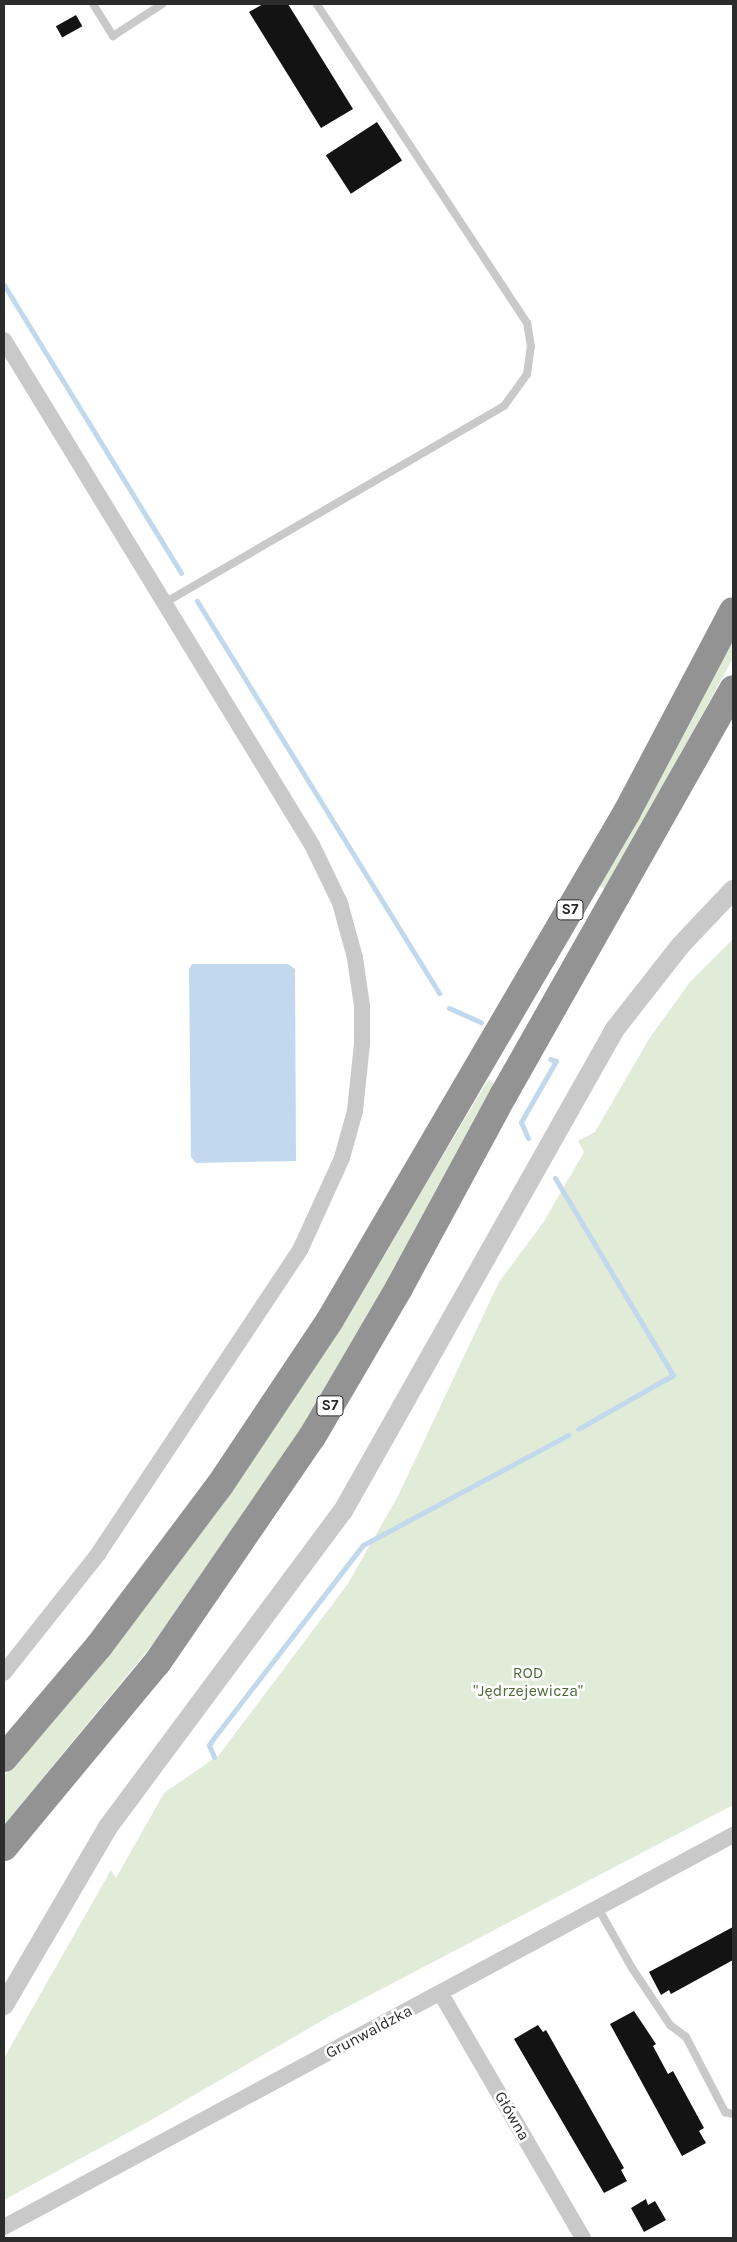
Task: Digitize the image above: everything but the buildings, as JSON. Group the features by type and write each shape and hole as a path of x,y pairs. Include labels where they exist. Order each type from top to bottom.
{"highway":[{"name":"S7","path":"4,1758 99,1646 220,1485 330,1320 622,820 733,610"},
{"name":"S7","path":"4,1847 158,1663 312,1437 399,1288 499,1103 733,688"}],"street":[{"path":"4,340 166,602 312,845 340,903 355,958 362,1006 362,1044 355,1111 342,1158 300,1250 99,1553 4,1673"},
{"path":"4,2005 108,1827 343,1511 615,1029 680,946 733,890"},
{"name":"Grunwaldzka","path":"4,2227 441,1994 733,1835"},
{"name":"Główna","path":"441,1994 583,2238"}],"lane":[{"path":"93,4 113,36 162,4"},
{"path":"166,602 504,406 527,374 531,347 527,323 317,4"},
{"path":"598,1908 632,1968 670,2025 686,2036 726,2112 733,2114"}],"green space":[{"path":"733,641 733,658 708,704 605,889 598,886"},
{"name":"ROD \"Jędrzejewicza\"","path":"733,939 733,1805 330,2016 153,2119 4,2200 4,2058 111,1870 116,1878 164,1793 219,1755 347,1585 398,1496 499,1282 543,1223 584,1152 578,1141 595,1132 649,1039 690,982"},
{"path":"488,1080 496,1085 421,1225 289,1450 166,1628 4,1825 4,1776 46,1726 376,1267"}],"water":[{"path":"192,964 288,964 295,969 296,1161 196,1163 191,1157 189,969"}],"waterway":[{"path":"4,285 181,573"},
{"path":"197,601 439,993"},
{"path":"449,1008 481,1022"},
{"path":"528,1138 521,1122 556,1061 550,1059"},
{"path":"555,1178 673,1375 578,1429"},
{"path":"214,1757 209,1745 213,1739 363,1545 568,1435"}]}
